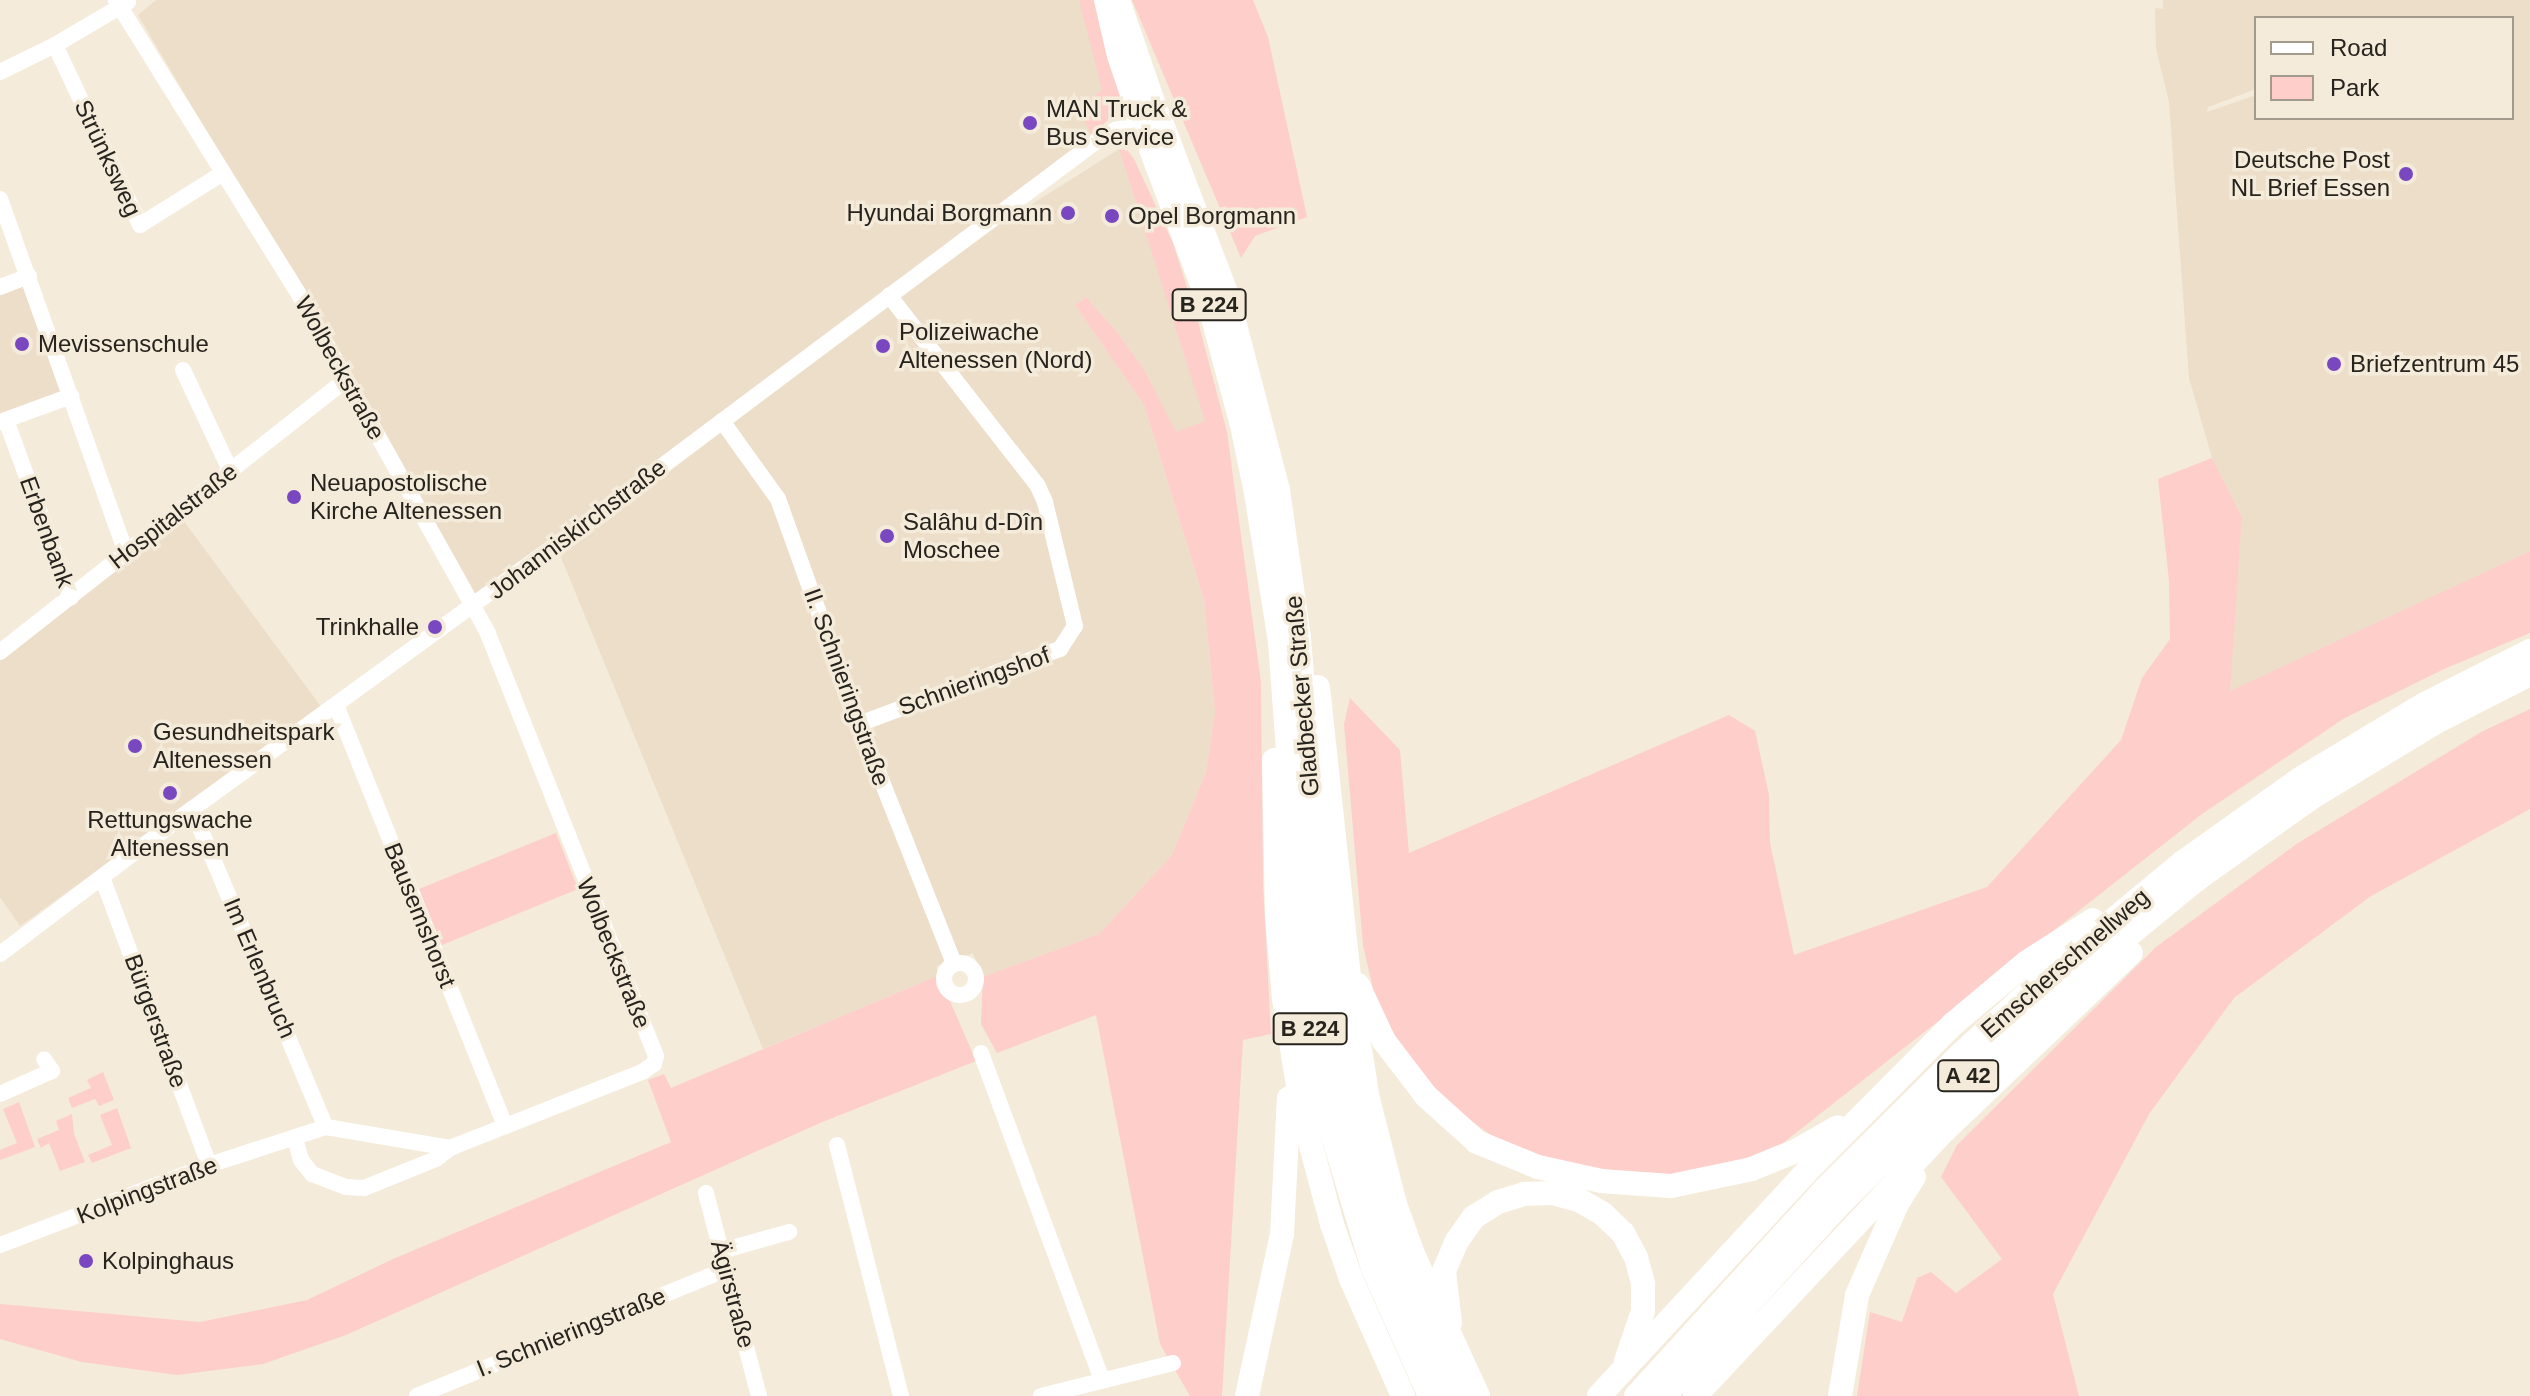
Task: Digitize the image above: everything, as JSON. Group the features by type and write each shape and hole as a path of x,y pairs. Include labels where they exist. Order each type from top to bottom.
{"highway":[{"name":"Gladbecker Straße","path":"1150,119 1201,220 1244,351 1278,490 1289,556 1306,715 1318,907 1338,1064 1358,1156 1388,1249 1411,1308 1454,1396"},
{"name":"Gladbecker Straße","path":"1150,119 1232,384 1256,493 1280,642 1306,995 1322,1096 1338,1162 1373,1268 1430,1396"},
{"path":"1289,556 1310,636 1322,711 1358,1047 1380,1150 1413,1254 1478,1396"},
{"path":"1280,642 1275,825 1277,916 1290,1048 1303,1116 1332,1224 1370,1326 1403,1396"},
{"name":"Emscherschnellweg","path":"1636,1396 1825,1189 1962,1053 2054,969 2183,862 2357,742 2530,651"},
{"name":"Emscherschnellweg","path":"1664,1396 1841,1203 1975,1070 2068,985 2196,880 2311,798 2436,722 2530,674"},
{"path":"1695,1396 1944,1131 2117,966 2311,798"},
{"path":"1599,1396 1814,1164 1953,1024 2027,962 2183,862"},
{"path":"1341,903 1358,988 1384,1041 1408,1075 1477,1142 1538,1167 1615,1182 1671,1186 1715,1178 1752,1169 1796,1151 1880,1099"},
{"path":"1247,1396 1282,1234 1288,1165 1290,1048"},
{"path":"1840,1396 1857,1295 1897,1204 1944,1131"},
{"path":"1455,1349 1444,1271 1457,1241 1474,1217 1498,1202 1524,1194 1552,1193 1579,1200 1603,1214 1623,1233 1636,1257 1643,1284 1643,1311 1622,1370"}],"main road":[{"name":"Gladbecker Straße","path":"1105,0 1118,56 1150,119"},
{"name":"Gladbecker Straße","path":"1119,0 1150,119"}],"street":[{"path":"0,72 55,45 123,2"},
{"name":"Wolbeckstraße","path":"123,2 223,173 300,296 488,633 656,1056 654,1064 642,1072 505,1126"},
{"name":"Strünksweg","path":"55,45 140,225 223,173"},
{"name":"Johanniskirchstraße","path":"0,954 1094,143 1115,130 1150,119"},
{"path":"0,199 126,552"},
{"path":"0,287 29,276"},
{"name":"Schnieringshof","path":"859,724 1060,649 1075,626 1045,502 1038,486 889,295"},
{"path":"183,370 230,470"},
{"name":"Hospitalstraße","path":"0,652 346,380"},
{"path":"3,421 71,396"},
{"name":"Erbenbank","path":"3,421 71,598"},
{"name":"II. Schnieringstraße","path":"722,421 778,499 859,724 954,964"},
{"name":"Bausemshorst","path":"336,705 505,1126"},
{"name":"Im Erlenbruch","path":"192,809 326,1127"},
{"name":"Bürgerstraße","path":"102,877 209,1165"},
{"path":"981,1053 1102,1380"},
{"path":"0,1094 52,1071 44,1059"},
{"path":"295,1138 301,1160 312,1174 346,1187 364,1188 436,1159 450,1148 505,1126"},
{"name":"Kolpingstraße","path":"0,1245 209,1165 326,1127 450,1148"},
{"path":"837,1145 901,1396"},
{"name":"Ägirstraße","path":"706,1193 759,1396"},
{"path":"721,1251 789,1232"},
{"name":"I. Schnieringstraße","path":"417,1396 726,1269"},
{"path":"1041,1396 1173,1363"}],"shaded area":[{"path":"156,0 1098,0 1119,101 1112,117 1001,205 474,597 331,341 138,15"},
{"path":"2163,0 2530,0 2530,551 2229,692 2242,517 2212,458 2189,378 2169,102 2156,49 2155,8 2163,9"},
{"path":"1119,149 1206,421 1176,433 1145,371 1118,333 1086,297 1075,305 1144,405 1204,600 1215,712 1206,772 1172,855 1099,934 983,977 973,953 937,966 937,976 763,1049 560,555 893,302 1002,223"},
{"name":"Mevissenschule","path":"23,284 62,395 0,418 0,293"},
{"name":"Gesundheitspark Altenessen","path":"183,520 322,708 20,926 0,897 0,660"}],"green space":[{"path":"1079,0 1098,0 1120,95 1112,117 1091,134 1079,109 1102,90"},
{"path":"1132,0 1253,0 1268,37 1307,217 1255,236 1241,258"},
{"path":"1119,149 1128,151 1134,159 1173,243 1199,325 1227,432 1261,682 1263,883 1271,1034 1243,1040 1222,1396 1190,1396 1160,1344 1096,1015 997,1053 981,1024 983,977 1099,934 1172,855 1206,772 1215,712 1204,600 1144,405 1075,305 1086,297 1118,333 1145,371 1176,432 1205,421"},
{"path":"2212,458 2242,517 2230,691 2530,551 2530,633 2444,669 2343,719 2202,814 1783,1143 1726,1166 1664,1178 1607,1173 1508,1147 1436,1096 1378,1010 1363,945 1344,724 1350,698 1400,750 1409,853 1729,715 1755,731 1769,795 1770,843 1794,955 1987,887 2121,740 2142,678 2170,639 2169,581 2158,479"},
{"path":"2530,709 2530,809 2371,896 2234,998 2149,1114 2053,1294 2079,1396 1857,1396 1870,1312 1902,1322 1917,1278 1931,1272 1956,1293 2002,1259 1941,1177 1957,1145 2156,947 2298,843 2483,731"},
{"path":"556,833 578,889 442,945 419,889"},
{"path":"937,976 941,994 950,1001 976,1061 820,1123 346,1335 263,1364 177,1375 82,1362 0,1339 0,1304 200,1322 307,1300 393,1259 671,1142 648,1080 664,1074 671,1088"},
{"path":"103,1072 114,1100 99,1106 95,1099 72,1108 68,1098 91,1088 87,1080"},
{"path":"19,1102 35,1147 0,1160 0,1150 17,1143 3,1109"},
{"path":"117,1108 131,1148 92,1163 88,1155 112,1145 100,1115"},
{"path":"72,1114 74,1134 85,1162 60,1171 49,1143 41,1148 37,1139 59,1130 56,1121"}],"place":[{"name":"MAN Truck & Bus Service","path":"1030,123"},
{"name":"Deutsche Post NL Brief Essen","path":"2406,174"},
{"name":"Hyundai Borgmann","path":"1068,213"},
{"name":"Opel Borgmann","path":"1112,216"},
{"name":"Mevissenschule","path":"22,344"},
{"name":"Polizeiwache Altenessen (Nord)","path":"883,346"},
{"name":"Briefzentrum 45","path":"2334,364"},
{"name":"Neuapostolische Kirche Altenessen","path":"294,497"},
{"name":"Salâhu d-Dîn Moschee","path":"887,536"},
{"name":"Trinkhalle","path":"435,627"},
{"name":"Gesundheitspark Altenessen","path":"135,746"},
{"name":"Rettungswache Altenessen","path":"170,793"},
{"name":"Kolpinghaus","path":"86,1261"}]}
